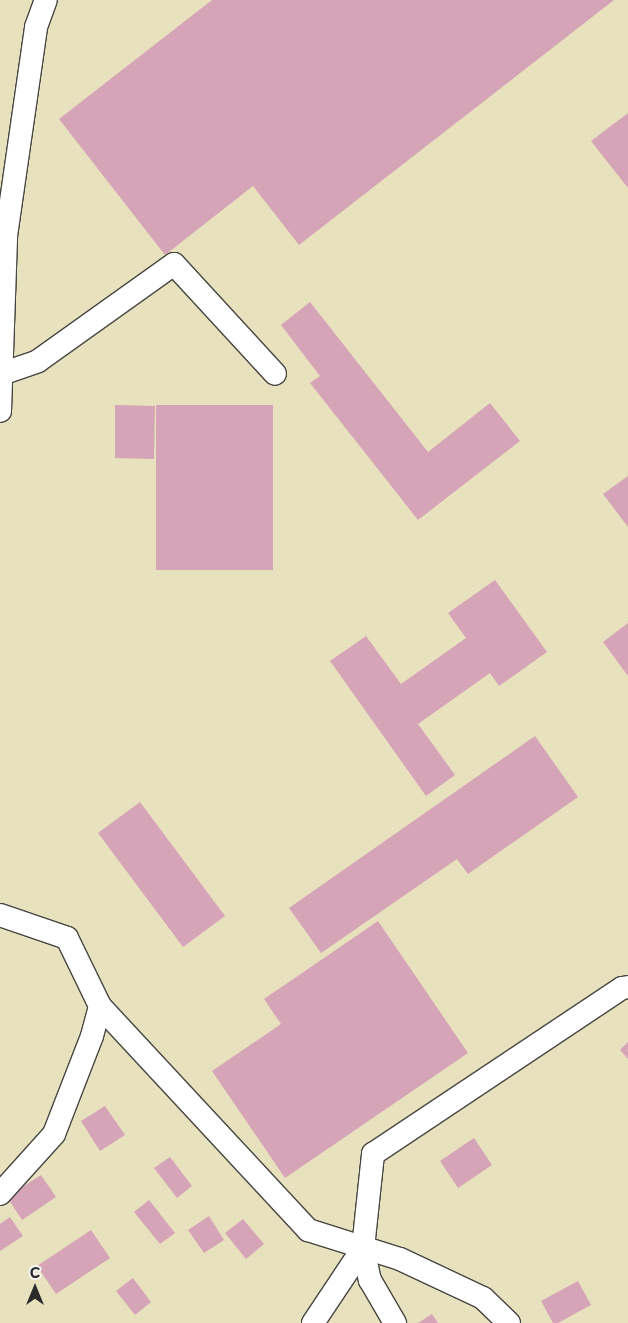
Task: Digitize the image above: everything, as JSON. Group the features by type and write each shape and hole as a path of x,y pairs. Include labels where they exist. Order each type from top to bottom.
{"street":[{"path":"0,411 3,232 36,27 46,0"},
{"path":"1,374 38,361 174,264 275,374"},
{"path":"0,915 67,938 100,1006 308,1230 400,1258 483,1298 509,1323"},
{"path":"395,1323 370,1280 363,1248 373,1154 622,988 628,987"},
{"path":"0,1194 54,1134 92,1036 100,1006"},
{"path":"313,1323 363,1248"}],"building":[{"path":"212,0 614,0 299,245 253,186 165,255 59,119"},
{"path":"628,113 628,188 591,141"},
{"path":"310,302 428,452 490,403 520,441 418,520 310,383 320,376 281,325"},
{"path":"115,405 155,406 154,459 115,458"},
{"path":"156,405 273,405 273,570 156,570"},
{"path":"628,476 628,527 603,494"},
{"path":"495,580 547,652 499,686 490,673 418,724 455,775 426,796 330,661 366,636 401,684 466,638 448,613"},
{"path":"628,623 628,676 603,642"},
{"path":"535,736 578,797 468,874 457,859 321,953 289,908"},
{"path":"140,802 225,916 183,947 98,833"},
{"path":"378,921 468,1053 285,1178 212,1071 281,1024 264,999"},
{"path":"628,1042 628,1059 620,1050"},
{"path":"105,1106 125,1135 100,1151 81,1121"},
{"path":"474,1138 492,1165 458,1188 440,1161"},
{"path":"170,1157 192,1186 177,1198 154,1168"},
{"path":"41,1175 56,1197 22,1220 7,1197"},
{"path":"149,1200 175,1233 160,1244 134,1212"},
{"path":"209,1216 224,1240 204,1253 188,1230"},
{"path":"10,1217 23,1236 0,1251 0,1224"},
{"path":"243,1219 264,1244 246,1259 225,1233"},
{"path":"91,1230 110,1258 56,1294 37,1266"},
{"path":"133,1278 151,1302 135,1315 116,1291"},
{"path":"578,1281 591,1305 558,1323 553,1323 541,1301"},
{"path":"432,1314 438,1323 418,1323"}]}
